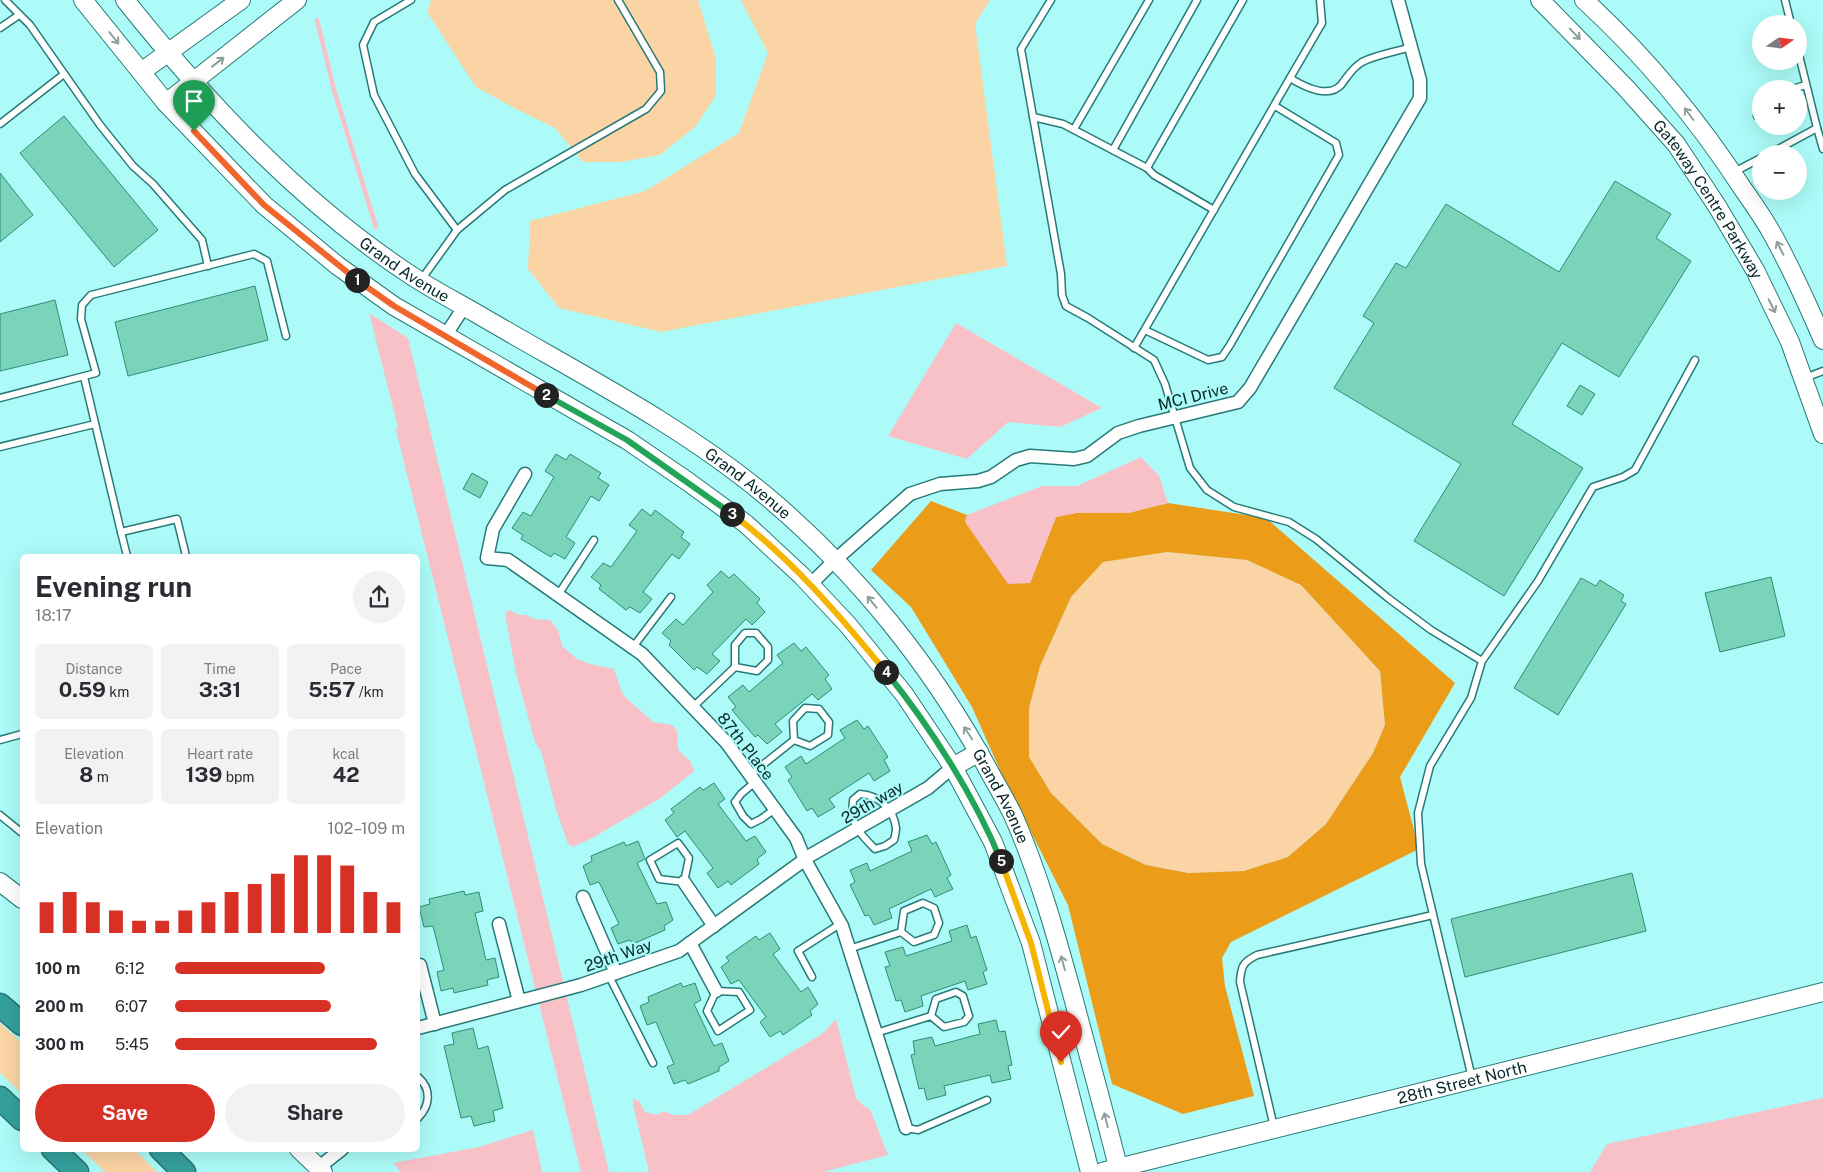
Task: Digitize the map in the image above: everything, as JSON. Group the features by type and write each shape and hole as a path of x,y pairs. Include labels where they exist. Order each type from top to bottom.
{"highway":[{"path":"0,1005 20,1022"},
{"path":"0,1098 20,1117"},
{"path":"56,1152 76,1172"},
{"path":"164,1152 184,1172"}],"street":[{"name":"Grand Avenue","path":"83,0 166,103 264,205 346,272 394,306 627,440 680,476 746,524 810,585 848,625 904,694 953,767 993,842 1031,943 1090,1172"},
{"name":"Grand Avenue","path":"125,0 193,82 283,176 357,237 420,281 646,411 706,452 764,495 834,561 867,596 922,665 972,738 1012,813 1050,914 1100,1096 1109,1170"},
{"path":"141,72 241,0"},
{"path":"166,103 297,0"},
{"name":"MCI Drive","path":"810,585 834,561 910,494 940,484 978,481 991,477 1016,460 1030,456 1074,459 1087,456 1118,434 1139,426 1238,402 1250,388 1420,98 1420,80 1398,0"},
{"name":"Gateway Centre Parkway","path":"1540,0 1626,88 1676,144 1717,206 1755,270 1790,342 1823,434"},
{"name":"Gateway Centre Parkway","path":"1587,1 1681,103 1733,173 1770,229 1823,340"},
{"path":"445,336 464,306"},
{"name":"87th Place","path":"525,474 493,529 487,558 508,560 633,647 694,707 726,742 796,838 805,860 840,924 906,1128"},
{"path":"953,767 979,752"},
{"name":"29th way","path":"805,860 928,788 953,767"},
{"name":"29th Way","path":"420,1028 581,985 679,951 805,860"},
{"path":"0,882 20,898"},
{"path":"684,882 714,926"},
{"path":"583,897 612,974"},
{"path":"499,924 519,1002"},
{"path":"690,943 716,991"},
{"path":"420,965 435,1024"},
{"name":"28th Street North","path":"1109,1170 1823,992"},
{"path":"302,1152 320,1170 339,1152"}],"lane":[{"path":"5,0 30,26 133,166 153,184 202,240 208,266"},
{"path":"412,0 403,2 374,22 363,45 374,95 415,174 456,230"},
{"path":"420,281 456,230 506,190 646,109 661,91 660,72 618,0"},
{"path":"1051,0 1021,49 1061,274 1062,295 1066,306 1154,360 1165,384 1190,468 1207,490 1234,507 1288,522 1316,539 1388,598 1431,630 1482,661"},
{"path":"1074,129 1149,0"},
{"path":"1113,150 1197,0"},
{"path":"1147,168 1243,0"},
{"path":"1134,348 1322,22 1320,0"},
{"path":"1785,0 1789,15"},
{"path":"0,28 19,15"},
{"path":"1290,78 1304,87 1323,92 1339,87 1352,68 1364,61 1411,48"},
{"path":"0,124 64,74"},
{"path":"1807,88 1823,148"},
{"path":"1145,330 1208,360 1222,357 1230,345 1339,155 1336,143 1275,106"},
{"path":"1033,117 1063,124 1074,129 1147,168 1154,175 1214,210"},
{"path":"1786,145 1817,128"},
{"path":"1733,173 1752,163"},
{"path":"0,398 96,374 81,319 82,305 91,295 254,254 267,261 286,336"},
{"path":"1472,1079 1421,864 1418,813 1430,766 1471,698 1482,661 1538,581 1593,487 1624,477 1635,470 1695,360"},
{"path":"1804,378 1823,371"},
{"path":"84,377 126,554"},
{"path":"0,447 95,424"},
{"path":"120,532 177,519 186,554"},
{"path":"558,594 594,540"},
{"path":"633,647 671,597"},
{"path":"694,707 735,666 735,645 745,633 756,633 768,647 768,660 757,671 735,666"},
{"path":"805,708 818,709 829,722 828,735 810,746 794,740 793,721 805,708"},
{"path":"0,740 20,735"},
{"path":"775,809 751,824 743,816 735,802 752,779 794,740"},
{"path":"860,794 871,795 890,810 896,827 894,840 885,846 875,849 856,830 851,811 853,800 860,794"},
{"path":"0,815 20,831"},
{"path":"678,843 689,858 684,882 659,879 650,860 678,843"},
{"path":"922,903 934,908 939,923 934,935 914,942 901,932 904,911 922,903"},
{"path":"1275,1128 1240,982 1241,969 1248,960 1257,955 1433,916"},
{"path":"812,976 798,951 840,924"},
{"path":"849,949 901,932"},
{"path":"612,974 653,1063"},
{"path":"716,991 738,992 750,1010 718,1032 707,1011 716,991"},
{"path":"956,992 963,996 969,1016 964,1022 944,1028 932,1016 936,999 956,992"},
{"path":"876,1033 932,1016"},
{"path":"420,1078 426,1086 428,1094 427,1103 420,1116"},
{"path":"906,1128 918,1130 987,1100"}],"shaded area":[{"path":"431,0 698,0 716,59 716,95 696,126 660,155 621,162 583,162 555,128 476,87 427,12"},
{"path":"741,0 990,0 975,24 1007,266 661,332 559,308 528,269 530,221 645,191 739,133 768,53"},
{"path":"369,313 408,338 609,1172 581,1172 396,430 398,427"},
{"path":"956,323 1102,408 1060,427 1008,422 967,459 888,436"},
{"path":"1141,457 1159,476 1168,503 1128,513 1076,513 1056,517 1030,583 1008,584 965,522 967,515 1042,486 1077,486"},
{"path":"931,501 967,515 966,523 1030,583 1056,517 1076,513 1128,513 1168,503 1266,518 1455,683 1400,777 1419,849 1231,942 1222,958 1225,986 1254,1096 1183,1114 1112,1084 1068,905 1003,777 972,707 911,607 871,570","holes":["1167,552 1247,560 1301,585 1380,671 1385,725 1373,753 1326,824 1288,857 1244,871 1188,873 1146,865 1102,844 1051,793 1029,757 1029,708 1040,666 1071,597 1103,562"]},
{"path":"1167,552 1247,560 1301,585 1380,671 1385,725 1373,753 1326,824 1288,857 1244,871 1188,873 1146,865 1102,844 1051,793 1029,757 1029,708 1040,666 1071,597 1103,562"},
{"path":"509,610 520,615 528,615 533,619 550,620 558,630 562,646 577,659 614,669 625,697 653,722 672,725 677,730 678,750 690,761 694,770 659,799 594,837 573,847 568,844 556,809 541,751 535,742 516,673 505,614"},
{"path":"836,1019 856,1098 870,1109 888,1155 823,1172 649,1172 633,1098 639,1101 645,1112 657,1115 664,1111 673,1115 688,1115 822,1034"},
{"path":"0,1023 20,1041 20,1092 0,1073"},
{"path":"1823,1098 1823,1172 1590,1172 1607,1144"},
{"path":"533,1130 542,1172 401,1172 393,1163 479,1147"},
{"path":"84,1152 137,1152 157,1172 105,1172"}],"building":[{"path":"64,116 158,230 114,267 20,153"},
{"path":"0,173 33,215 0,242"},
{"path":"1615,181 1671,214 1656,238 1691,261 1619,377 1562,343 1512,424 1583,468 1504,596 1414,541 1461,464 1334,388 1374,323 1363,316 1396,263 1406,268 1446,204 1559,272"},
{"path":"255,286 268,340 128,376 115,322"},
{"path":"55,300 68,355 0,371 0,314"},
{"path":"1580,385 1595,394 1582,415 1567,406"},
{"path":"556,454 566,460 570,454 601,473 598,478 609,485 599,501 591,496 566,537 575,543 565,559 554,553 551,557 521,539 523,535 512,528 523,512 531,516 554,477 545,471"},
{"path":"472,473 488,482 480,498 463,489"},
{"path":"642,509 651,516 655,510 684,532 681,537 690,544 679,559 672,554 643,592 652,599 640,613 630,607 626,610 599,589 601,585 591,577 603,563 611,567 637,531 629,525"},
{"path":"721,571 729,578 734,574 760,599 757,603 765,612 752,625 746,619 712,654 720,661 707,674 697,667 694,670 669,645 671,641 662,633 676,619 683,625 713,592 707,585"},
{"path":"1771,577 1785,636 1720,652 1705,593"},
{"path":"1581,578 1596,586 1600,580 1624,595 1621,601 1626,604 1558,715 1514,688"},
{"path":"794,643 801,651 806,647 829,675 825,679 832,689 818,700 812,694 775,724 782,732 767,744 758,735 755,737 732,710 736,707 728,697 743,685 749,692 783,663 777,655"},
{"path":"857,720 864,729 868,726 888,757 884,760 890,771 874,781 869,773 829,799 835,807 818,817 812,808 807,811 788,780 792,777 785,767 801,756 806,764 845,738 840,730"},
{"path":"714,783 725,799 718,804 746,841 755,836 766,852 757,859 759,864 731,885 728,881 718,888 707,873 713,868 685,831 677,837 665,820 674,813 671,809 700,787 703,790"},
{"path":"927,835 932,844 936,842 951,875 947,878 953,889 935,897 931,889 889,909 892,918 874,925 869,915 865,916 850,885 855,882 850,870 867,863 870,871 912,851 908,842"},
{"path":"638,841 645,859 637,863 657,904 666,902 673,920 664,926 665,930 633,944 630,940 618,944 611,928 619,924 599,882 590,885 583,866 592,861 591,856 624,842 626,846"},
{"path":"1632,873 1646,931 1465,977 1451,919"},
{"path":"464,891 465,895 479,892 483,911 475,913 486,960 495,958 499,977 487,980 488,985 454,993 453,988 441,991 437,972 444,970 433,926 424,927 420,911 420,907 430,904 429,899"},
{"path":"967,925 971,938 976,936 987,970 983,972 987,984 968,990 965,981 921,996 923,1006 905,1012 901,1000 896,1001 885,967 890,966 885,952 903,947 906,956 952,941 949,931"},
{"path":"770,933 780,949 773,954 801,992 808,987 818,1004 810,1011 812,1015 783,1035 780,1031 770,1037 760,1022 766,1017 739,980 731,984 721,967 729,961 726,957 756,936 759,940"},
{"path":"681,983 683,987 695,983 701,1000 694,1004 714,1046 722,1043 729,1061 719,1067 719,1071 688,1084 685,1080 674,1084 667,1067 674,1064 656,1022 647,1025 640,1006 649,1002 648,997"},
{"path":"996,1020 999,1032 1005,1031 1012,1065 1008,1066 1011,1079 992,1083 990,1075 944,1086 946,1095 927,1100 924,1088 919,1089 911,1055 915,1054 913,1041 932,1037 935,1046 980,1034 978,1024"},
{"path":"473,1028 478,1049 488,1046 503,1108 493,1111 495,1121 474,1126 471,1116 461,1118 444,1046 454,1044 452,1033"}],"waterway":[{"path":"317,20 334,90 376,227"}],"route":[{"path":"194,131 264,205 338,266 394,306 627,440 687,481 746,524 802,576 848,625 904,694 953,767 993,842 1031,943 1061,1062"}]}
